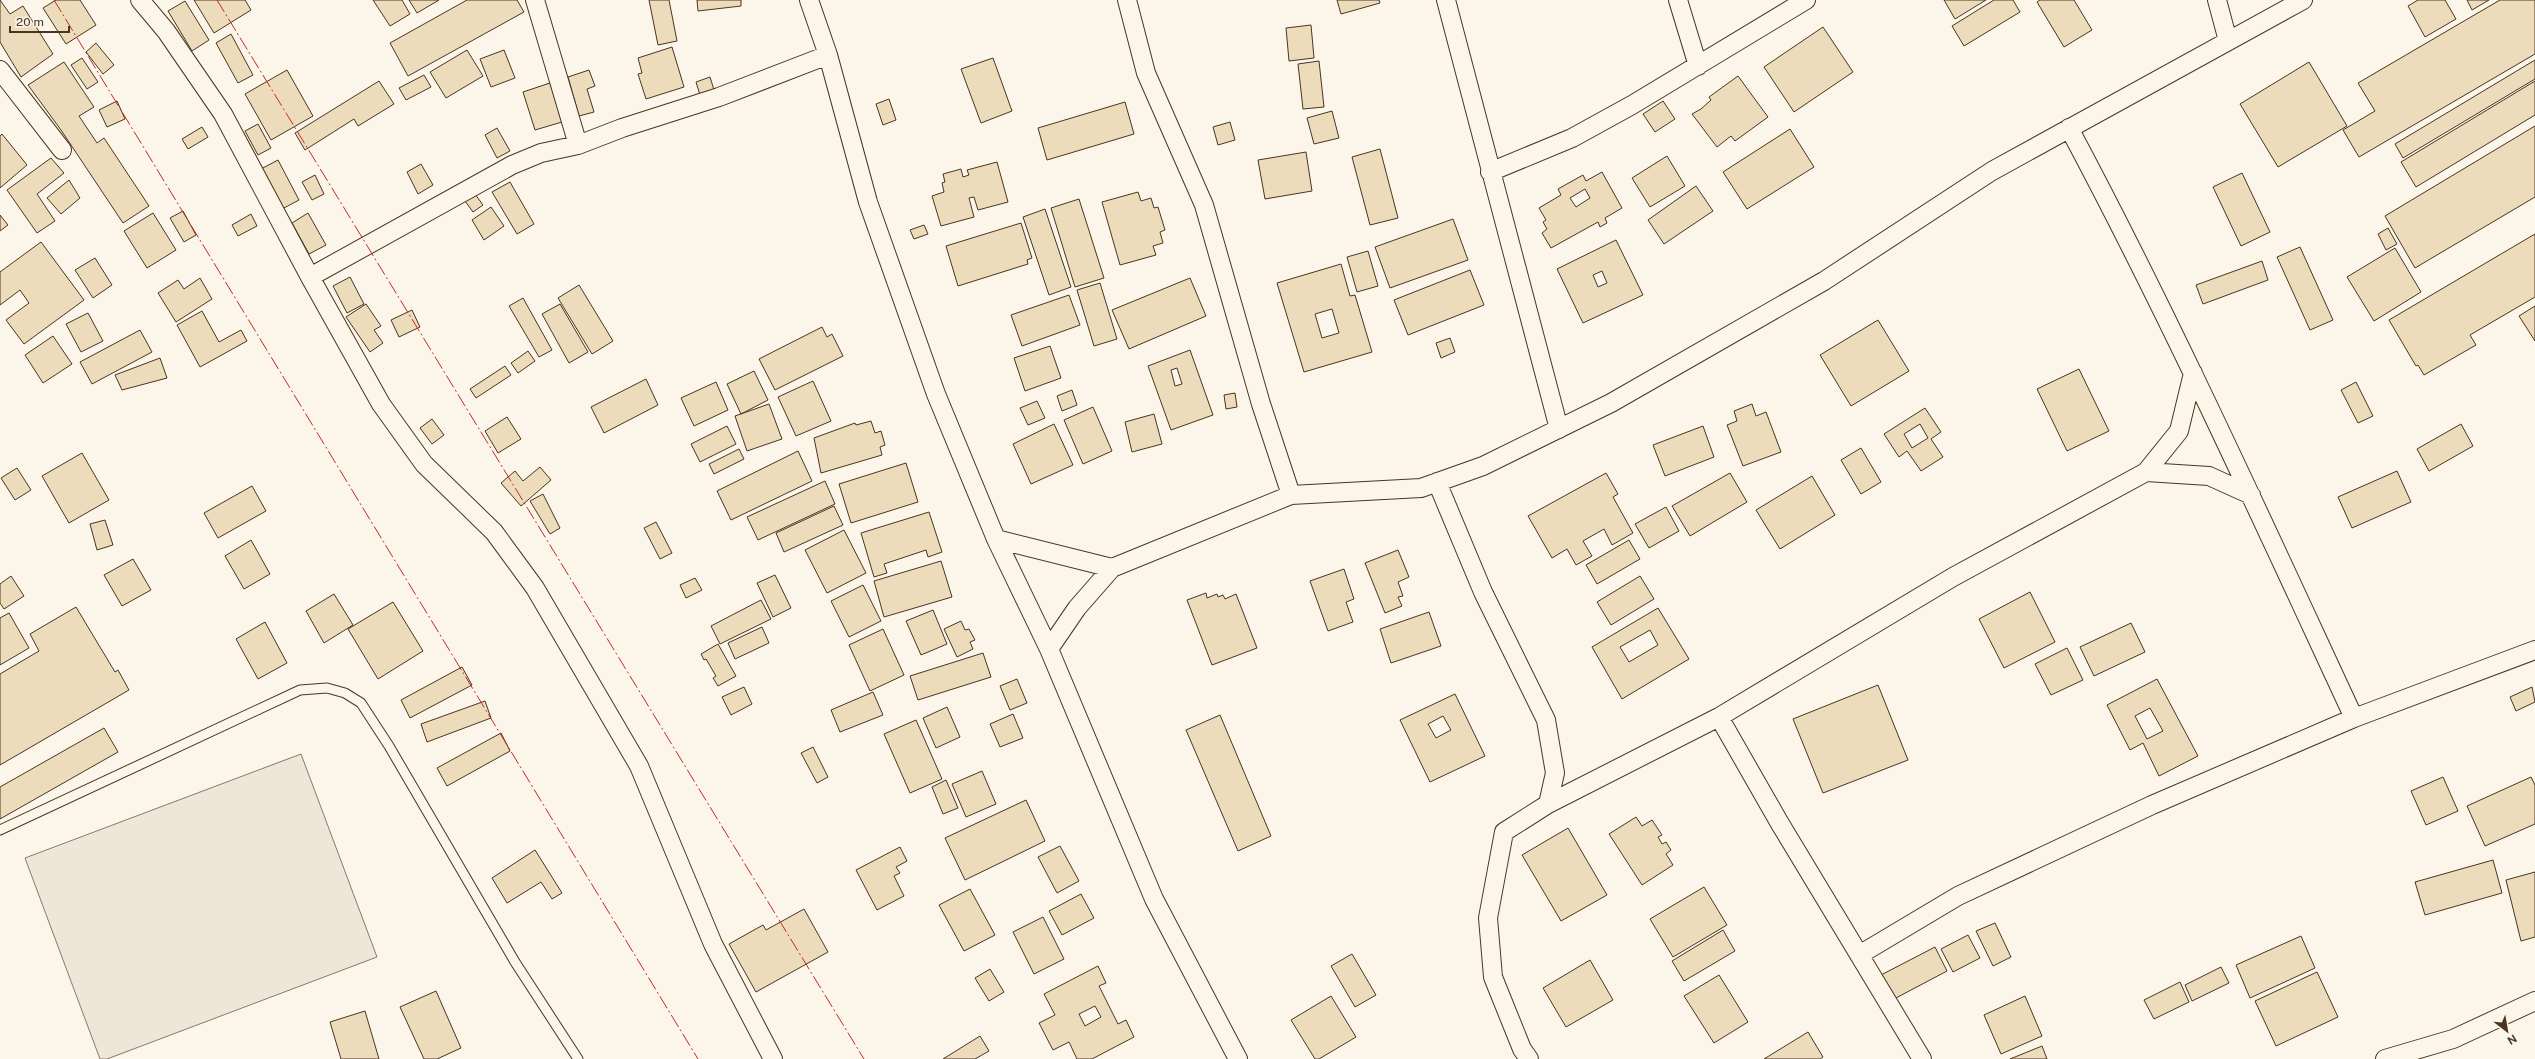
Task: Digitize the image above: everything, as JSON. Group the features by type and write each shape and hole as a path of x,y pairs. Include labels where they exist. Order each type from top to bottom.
{"street":[{"path":"140,0 166,31 223,114 310,277 381,404 424,464 494,532 535,588 639,766 713,944 773,1059"},
{"path":"535,0 578,145"},
{"path":"810,0 828,55 868,202 936,394 996,540 1049,649 1154,898 1238,1059"},
{"path":"1127,0 1146,73 1204,205 1261,404 1291,495"},
{"path":"1446,0 1490,172 1559,429"},
{"path":"1678,0 1698,66"},
{"path":"1490,172 1572,138 1698,66 1806,0"},
{"path":"2217,0 2228,41"},
{"path":"1049,649 1076,608 1112,568 1291,495 1421,488 1483,466 1610,403 1824,281 1992,171 2303,0"},
{"path":"310,277 512,165 541,153 578,145 622,128 719,97 828,55"},
{"path":"0,70 62,150"},
{"path":"2069,128 2137,256 2251,495 2354,718"},
{"path":"1529,1059 1522,1049 1493,977 1488,918 1504,832 1548,804 1718,717 1953,577 2146,472 2179,431 2193,373"},
{"path":"2146,472 2209,476 2251,495"},
{"path":"1437,482 1482,592 1546,720 1555,773 1548,804"},
{"path":"996,540 1112,568"},
{"path":"1859,955 1958,896 2152,805 2354,718 2535,650"},
{"path":"1718,717 1922,1059"},
{"path":"2385,1059 2453,1039 2535,1001"}],"lane":[{"path":"0,830 300,690 327,688 345,693 361,704 389,746 515,962 578,1059"}],"shaded area":[{"path":"301,754 377,957 107,1059 100,1059 25,858"}],"building":[{"path":"0,0 10,14 23,6 53,54 21,77 0,42"},
{"path":"56,0 80,0 96,25 66,44 43,8"},
{"path":"194,0 245,0 251,10 214,33"},
{"path":"373,0 402,0 410,14 390,26"},
{"path":"409,0 439,0 417,13"},
{"path":"467,0 517,0 524,12 408,76 390,43"},
{"path":"649,0 669,0 677,41 658,45"},
{"path":"697,0 741,0 741,6 698,11"},
{"path":"1337,0 1379,0 1380,3 1341,14"},
{"path":"1944,0 1986,0 1955,19"},
{"path":"1994,0 2013,0 2020,12 1964,46 1952,26"},
{"path":"2040,0 2074,0 2092,30 2064,47 2037,2"},
{"path":"2418,0 2445,0 2456,19 2425,37 2408,6"},
{"path":"2467,0 2489,0 2472,10"},
{"path":"2500,0 2535,0 2535,54 2359,157 2343,130 2375,111 2358,83"},
{"path":"185,1 209,40 192,51 168,11"},
{"path":"1311,25 1314,58 1289,61 1286,28"},
{"path":"1823,27 1853,72 1794,112 1764,67"},
{"path":"231,34 253,75 238,83 216,43"},
{"path":"96,43 114,65 103,74 86,52"},
{"path":"672,47 684,87 646,99 638,74 642,73 638,58"},
{"path":"467,50 483,76 446,98 430,72"},
{"path":"504,50 515,78 491,87 480,59"},
{"path":"82,58 98,82 87,89 71,65"},
{"path":"993,58 1012,111 981,123 961,69"},
{"path":"2535,60 2535,79 2403,158 2395,144"},
{"path":"1319,61 1324,107 1303,109 1298,64"},
{"path":"64,62 94,107 79,116 97,143 104,138 149,206 123,223 61,130 28,85"},
{"path":"2309,62 2347,126 2278,167 2240,104"},
{"path":"287,70 313,116 271,140 245,94"},
{"path":"589,70 595,86 587,89 594,112 579,116 568,77"},
{"path":"424,75 431,87 406,100 399,88"},
{"path":"1738,76 1768,117 1735,141 1731,136 1717,147 1692,114 1701,109 1711,100 1709,97"},
{"path":"710,77 714,90 700,95 696,82"},
{"path":"379,81 394,104 358,126 354,119 305,150 295,133"},
{"path":"2535,81 2535,115 2416,187 2401,162"},
{"path":"550,83 562,122 535,130 523,92"},
{"path":"889,99 896,120 883,125 876,104"},
{"path":"117,101 125,119 107,127 99,110"},
{"path":"1663,101 1675,119 1655,132 1643,114"},
{"path":"1125,102 1134,134 1047,160 1038,128"},
{"path":"1332,111 1339,138 1314,144 1307,118"},
{"path":"1230,122 1235,140 1218,145 1213,127"},
{"path":"258,124 271,148 258,155 245,131"},
{"path":"2535,126 2535,197 2415,268 2385,216"},
{"path":"202,127 208,137 188,149 182,139"},
{"path":"497,128 510,151 497,158 485,135"},
{"path":"1790,129 1814,167 1747,209 1723,172"},
{"path":"2,134 27,165 0,188 0,136"},
{"path":"1380,149 1398,218 1370,225 1352,157"},
{"path":"1306,152 1312,191 1265,199 1258,160"},
{"path":"1667,156 1685,186 1650,207 1632,178"},
{"path":"51,158 64,173 37,194 55,221 37,233 7,190"},
{"path":"278,160 299,200 282,209 261,169"},
{"path":"997,162 1008,202 978,210 974,197 969,198 974,217 941,226 932,196 944,192 942,183 945,182 943,174 961,169 963,177 969,175 967,170"},
{"path":"421,164 433,185 418,194 407,172"},
{"path":"1602,172 1622,208 1605,218 1607,223 1600,227 1598,222 1551,248 1542,233 1547,229 1543,222 1546,220 1539,208 1561,195 1558,189 1583,175 1586,181","holes":["1585,189 1590,198 1576,207 1570,198"]},
{"path":"2242,173 2270,232 2241,246 2213,187"},
{"path":"315,175 324,194 312,200 302,182"},
{"path":"69,180 80,198 61,214 47,198"},
{"path":"510,182 534,224 517,234 492,192"},
{"path":"1696,186 1713,211 1664,244 1648,220"},
{"path":"1138,192 1141,201 1151,198 1154,208 1158,207 1165,230 1160,232 1163,243 1153,246 1156,255 1120,265 1102,202"},
{"path":"475,194 483,205 473,212 465,201"},
{"path":"1079,199 1104,278 1075,287 1051,208"},
{"path":"491,207 504,226 484,240 472,220"},
{"path":"1045,209 1071,287 1049,295 1023,217"},
{"path":"183,211 196,235 184,242 170,218"},
{"path":"153,213 176,250 147,268 124,231"},
{"path":"308,213 326,245 309,254 292,223"},
{"path":"251,214 257,226 238,236 232,225"},
{"path":"0,215 8,225 0,231"},
{"path":"1453,219 1468,260 1390,288 1375,247"},
{"path":"1021,223 1032,258 1027,260 1028,264 958,286 946,246"},
{"path":"924,225 928,234 914,239 910,230"},
{"path":"2388,228 2397,244 2386,250 2378,234"},
{"path":"2535,234 2535,297 2470,335 2476,345 2424,375 2418,365 2416,366 2389,320"},
{"path":"1616,240 1643,295 1583,323 1557,269","holes":["1602,271 1607,283 1598,287 1593,275"]},
{"path":"41,242 84,300 24,344 6,320 29,303 20,290 0,305 0,272"},
{"path":"2300,247 2333,320 2310,330 2277,257"},
{"path":"2395,248 2421,292 2374,321 2347,277"},
{"path":"1368,251 1378,286 1357,292 1347,257"},
{"path":"95,258 112,285 93,298 75,270"},
{"path":"2262,261 2268,280 2203,304 2196,285"},
{"path":"1341,264 1350,296 1355,295 1372,352 1304,372 1277,283","holes":["1332,309 1339,333 1322,338 1315,314"]},
{"path":"1470,270 1484,305 1408,335 1394,300"},
{"path":"350,277 364,304 347,313 333,286"},
{"path":"200,278 212,299 176,322 158,293 178,280 184,289"},
{"path":"1190,278 1206,316 1129,349 1112,310"},
{"path":"1100,283 1117,339 1094,346 1077,290"},
{"path":"579,285 613,341 592,354 558,298"},
{"path":"1069,295 1080,325 1022,346 1011,315"},
{"path":"523,298 552,350 539,357 509,306"},
{"path":"366,304 381,326 374,330 383,343 370,352 346,317"},
{"path":"560,304 588,352 569,363 542,314"},
{"path":"2535,306 2535,341 2519,316"},
{"path":"412,310 420,327 399,337 391,320"},
{"path":"202,311 219,342 241,330 247,341 200,367 177,325"},
{"path":"88,313 103,341 81,352 66,324"},
{"path":"1878,320 1909,371 1851,406 1820,355"},
{"path":"822,327 827,337 832,334 843,356 775,390 759,359"},
{"path":"140,330 152,352 92,384 80,362"},
{"path":"53,336 72,364 43,383 25,355"},
{"path":"1450,338 1455,352 1441,358 1436,343"},
{"path":"1050,346 1061,378 1025,391 1014,358"},
{"path":"1190,350 1213,415 1171,430 1148,366","holes":["1177,368 1182,384 1175,386 1171,370"]},
{"path":"528,351 535,361 518,373 511,363"},
{"path":"160,358 167,378 122,390 115,375"},
{"path":"505,366 511,375 476,398 470,389"},
{"path":"2079,369 2109,431 2067,451 2037,389"},
{"path":"754,371 768,400 741,414 727,384"},
{"path":"646,379 658,405 604,433 591,407"},
{"path":"813,381 831,421 796,436 778,397"},
{"path":"716,382 728,410 694,426 681,398"},
{"path":"2356,382 2373,416 2358,423 2341,390"},
{"path":"1072,390 1077,405 1062,411 1057,396"},
{"path":"1235,393 1237,407 1226,409 1224,395"},
{"path":"1037,401 1045,418 1028,425 1020,408"},
{"path":"769,404 782,439 747,451 735,416"},
{"path":"1752,404 1756,416 1766,412 1781,452 1743,466 1727,425 1737,421 1734,411"},
{"path":"1093,407 1112,451 1083,464 1064,420"},
{"path":"1925,408 1941,432 1931,439 1943,457 1921,471 1907,451 1899,457 1884,434","holes":["1920,424 1928,438 1912,448 1904,434"]},
{"path":"1154,414 1162,444 1132,452 1125,422"},
{"path":"507,417 521,439 498,453 485,431"},
{"path":"432,419 444,435 432,444 420,428"},
{"path":"871,421 875,433 881,431 885,445 880,447 882,455 821,473 814,438 855,423 856,425"},
{"path":"1054,424 1073,465 1031,484 1013,444"},
{"path":"2461,424 2473,446 2429,471 2417,449"},
{"path":"727,426 736,444 700,462 691,444"},
{"path":"1703,426 1714,457 1665,476 1653,445"},
{"path":"1861,448 1881,482 1861,494 1841,460"},
{"path":"739,449 744,459 714,474 709,464"},
{"path":"798,451 812,481 731,520 717,491"},
{"path":"82,453 109,500 69,523 42,476"},
{"path":"906,463 918,502 851,523 839,484"},
{"path":"540,467 551,480 521,506 501,483 515,471 523,481"},
{"path":"17,468 31,490 15,500 1,478"},
{"path":"2397,471 2411,502 2352,528 2338,497"},
{"path":"1606,473 1618,494 1613,497 1633,533 1612,545 1604,529 1583,541 1592,556 1576,565 1567,549 1552,558 1528,516"},
{"path":"1730,473 1747,502 1690,536 1672,506"},
{"path":"1812,476 1835,515 1780,549 1756,510"},
{"path":"825,481 835,504 758,540 747,517"},
{"path":"252,486 266,511 218,538 204,513"},
{"path":"543,494 560,528 550,534 530,501"},
{"path":"834,506 843,525 784,552 776,533"},
{"path":"1666,507 1679,531 1649,548 1635,524"},
{"path":"929,512 942,552 928,557 926,550 884,564 887,573 874,577 861,533"},
{"path":"105,520 113,545 97,550 90,524"},
{"path":"656,522 672,553 660,559 644,528"},
{"path":"844,530 866,573 827,593 805,550"},
{"path":"251,540 270,574 244,589 225,556"},
{"path":"1629,540 1640,559 1597,584 1586,565"},
{"path":"1398,550 1409,577 1398,582 1403,596 1398,597 1402,606 1385,613 1365,563"},
{"path":"133,559 151,590 122,606 104,575"},
{"path":"941,561 952,597 884,617 874,581"},
{"path":"1344,569 1354,599 1346,602 1353,622 1328,631 1310,581"},
{"path":"775,575 791,608 773,617 757,583"},
{"path":"11,576 24,596 4,609 0,603 0,584"},
{"path":"1640,576 1654,599 1611,625 1597,602"},
{"path":"695,578 702,590 686,598 680,585"},
{"path":"863,585 881,621 849,637 831,601"},
{"path":"2030,592 2055,642 2004,668 1979,619"},
{"path":"1206,593 1207,598 1217,594 1218,597 1223,595 1225,599 1236,594 1257,648 1212,665 1187,600"},
{"path":"334,594 353,625 324,643 306,611"},
{"path":"761,600 771,619 720,644 711,626"},
{"path":"393,602 423,651 378,679 348,629"},
{"path":"76,607 115,672 118,670 129,690 0,765 0,674 39,651 30,634"},
{"path":"1658,608 1689,659 1622,699 1592,647","holes":["1650,630 1658,645 1629,662 1620,647"]},
{"path":"933,610 947,644 921,655 906,621"},
{"path":"1429,612 1441,646 1391,663 1380,629"},
{"path":"9,613 29,648 0,665 0,618"},
{"path":"961,621 965,630 969,629 975,640 970,642 973,649 957,657 944,629"},
{"path":"265,622 287,663 258,679 236,639"},
{"path":"2131,623 2145,652 2094,676 2080,647"},
{"path":"762,627 769,643 735,659 728,643"},
{"path":"883,629 904,675 870,691 849,645"},
{"path":"718,644 736,676 718,686 713,678 716,676 706,659 704,660 701,654"},
{"path":"2067,648 2083,680 2051,695 2035,664"},
{"path":"983,653 991,677 918,700 910,676"},
{"path":"462,667 472,685 410,718 401,700"},
{"path":"1017,679 1027,703 1010,710 1000,686"},
{"path":"2157,679 2198,756 2159,776 2143,743 2130,750 2107,705","holes":["2150,708 2163,731 2147,739 2135,716"]},
{"path":"1878,685 1908,760 1823,793 1793,719"},
{"path":"744,687 752,704 731,715 722,697"},
{"path":"2532,687 2535,702 2516,711 2510,697"},
{"path":"873,692 883,715 840,732 831,710"},
{"path":"1455,694 1485,756 1430,782 1400,720","holes":["1443,716 1451,730 1436,738 1428,724"]},
{"path":"485,701 491,718 427,742 421,724"},
{"path":"947,707 960,737 936,748 923,718"},
{"path":"1013,714 1023,738 1000,747 990,724"},
{"path":"1220,715 1271,836 1238,851 1186,730"},
{"path":"916,720 942,779 910,793 884,734"},
{"path":"104,728 118,752 0,819 0,787"},
{"path":"501,733 510,751 447,786 437,768"},
{"path":"813,747 828,777 817,783 801,753"},
{"path":"982,771 996,804 966,817 952,784"},
{"path":"2443,777 2458,811 2426,825 2411,791"},
{"path":"2531,777 2535,785 2535,824 2485,846 2467,806"},
{"path":"946,780 958,808 943,814 932,787"},
{"path":"1026,800 1045,841 965,880 945,838"},
{"path":"1636,817 1642,826 1652,820 1662,835 1658,837 1662,844 1666,842 1671,850 1666,854 1673,865 1642,885 1609,834"},
{"path":"1568,828 1607,895 1561,921 1522,855"},
{"path":"1060,846 1079,881 1057,893 1038,857"},
{"path":"900,847 907,861 896,867 900,873 894,876 904,896 877,910 856,870"},
{"path":"535,850 562,893 552,899 541,882 507,903 492,878"},
{"path":"2493,860 2502,893 2425,915 2415,882"},
{"path":"2535,872 2535,937 2521,941 2506,880"},
{"path":"1704,887 1727,925 1673,957 1650,919"},
{"path":"970,889 995,935 964,951 939,905"},
{"path":"1081,894 1094,918 1062,935 1049,911"},
{"path":"804,909 828,952 756,992 729,944 763,925 766,930"},
{"path":"1043,917 1064,959 1034,974 1013,932"},
{"path":"1995,923 2011,957 1993,966 1976,931"},
{"path":"1723,930 1735,951 1684,981 1672,961"},
{"path":"1968,935 1980,958 1953,972 1941,949"},
{"path":"2301,936 2315,968 2250,998 2236,965"},
{"path":"1935,947 1947,971 1894,999 1881,975"},
{"path":"1352,954 1376,995 1355,1007 1331,966"},
{"path":"1590,960 1613,1000 1566,1027 1543,988"},
{"path":"1098,966 1106,983 1099,986 1118,1024 1126,1020 1134,1037 1092,1059 1077,1059 1069,1042 1053,1050 1039,1023 1055,1015 1044,994","holes":["1095,1006 1101,1017 1085,1026 1079,1014"]},
{"path":"2221,967 2229,983 2192,1001 2185,985"},
{"path":"990,969 1004,992 989,1001 975,978"},
{"path":"2317,972 2338,1017 2276,1046 2255,1001"},
{"path":"1719,975 1748,1022 1714,1043 1684,996"},
{"path":"2180,982 2189,1002 2154,1019 2144,1000"},
{"path":"436,991 461,1048 437,1059 424,1059 400,1007"},
{"path":"1331,996 1356,1037 1319,1059 1315,1059 1291,1020"},
{"path":"2025,996 2042,1036 2001,1054 1984,1015"},
{"path":"365,1011 379,1059 341,1059 330,1022"},
{"path":"1808,1032 1823,1057 1820,1059 1764,1059"},
{"path":"980,1036 989,1051 975,1059 943,1059"},
{"path":"2042,1046 2047,1059 2010,1059"}],"power":[{"path":"54,0 698,1059"},
{"path":"217,0 864,1059"}]}
